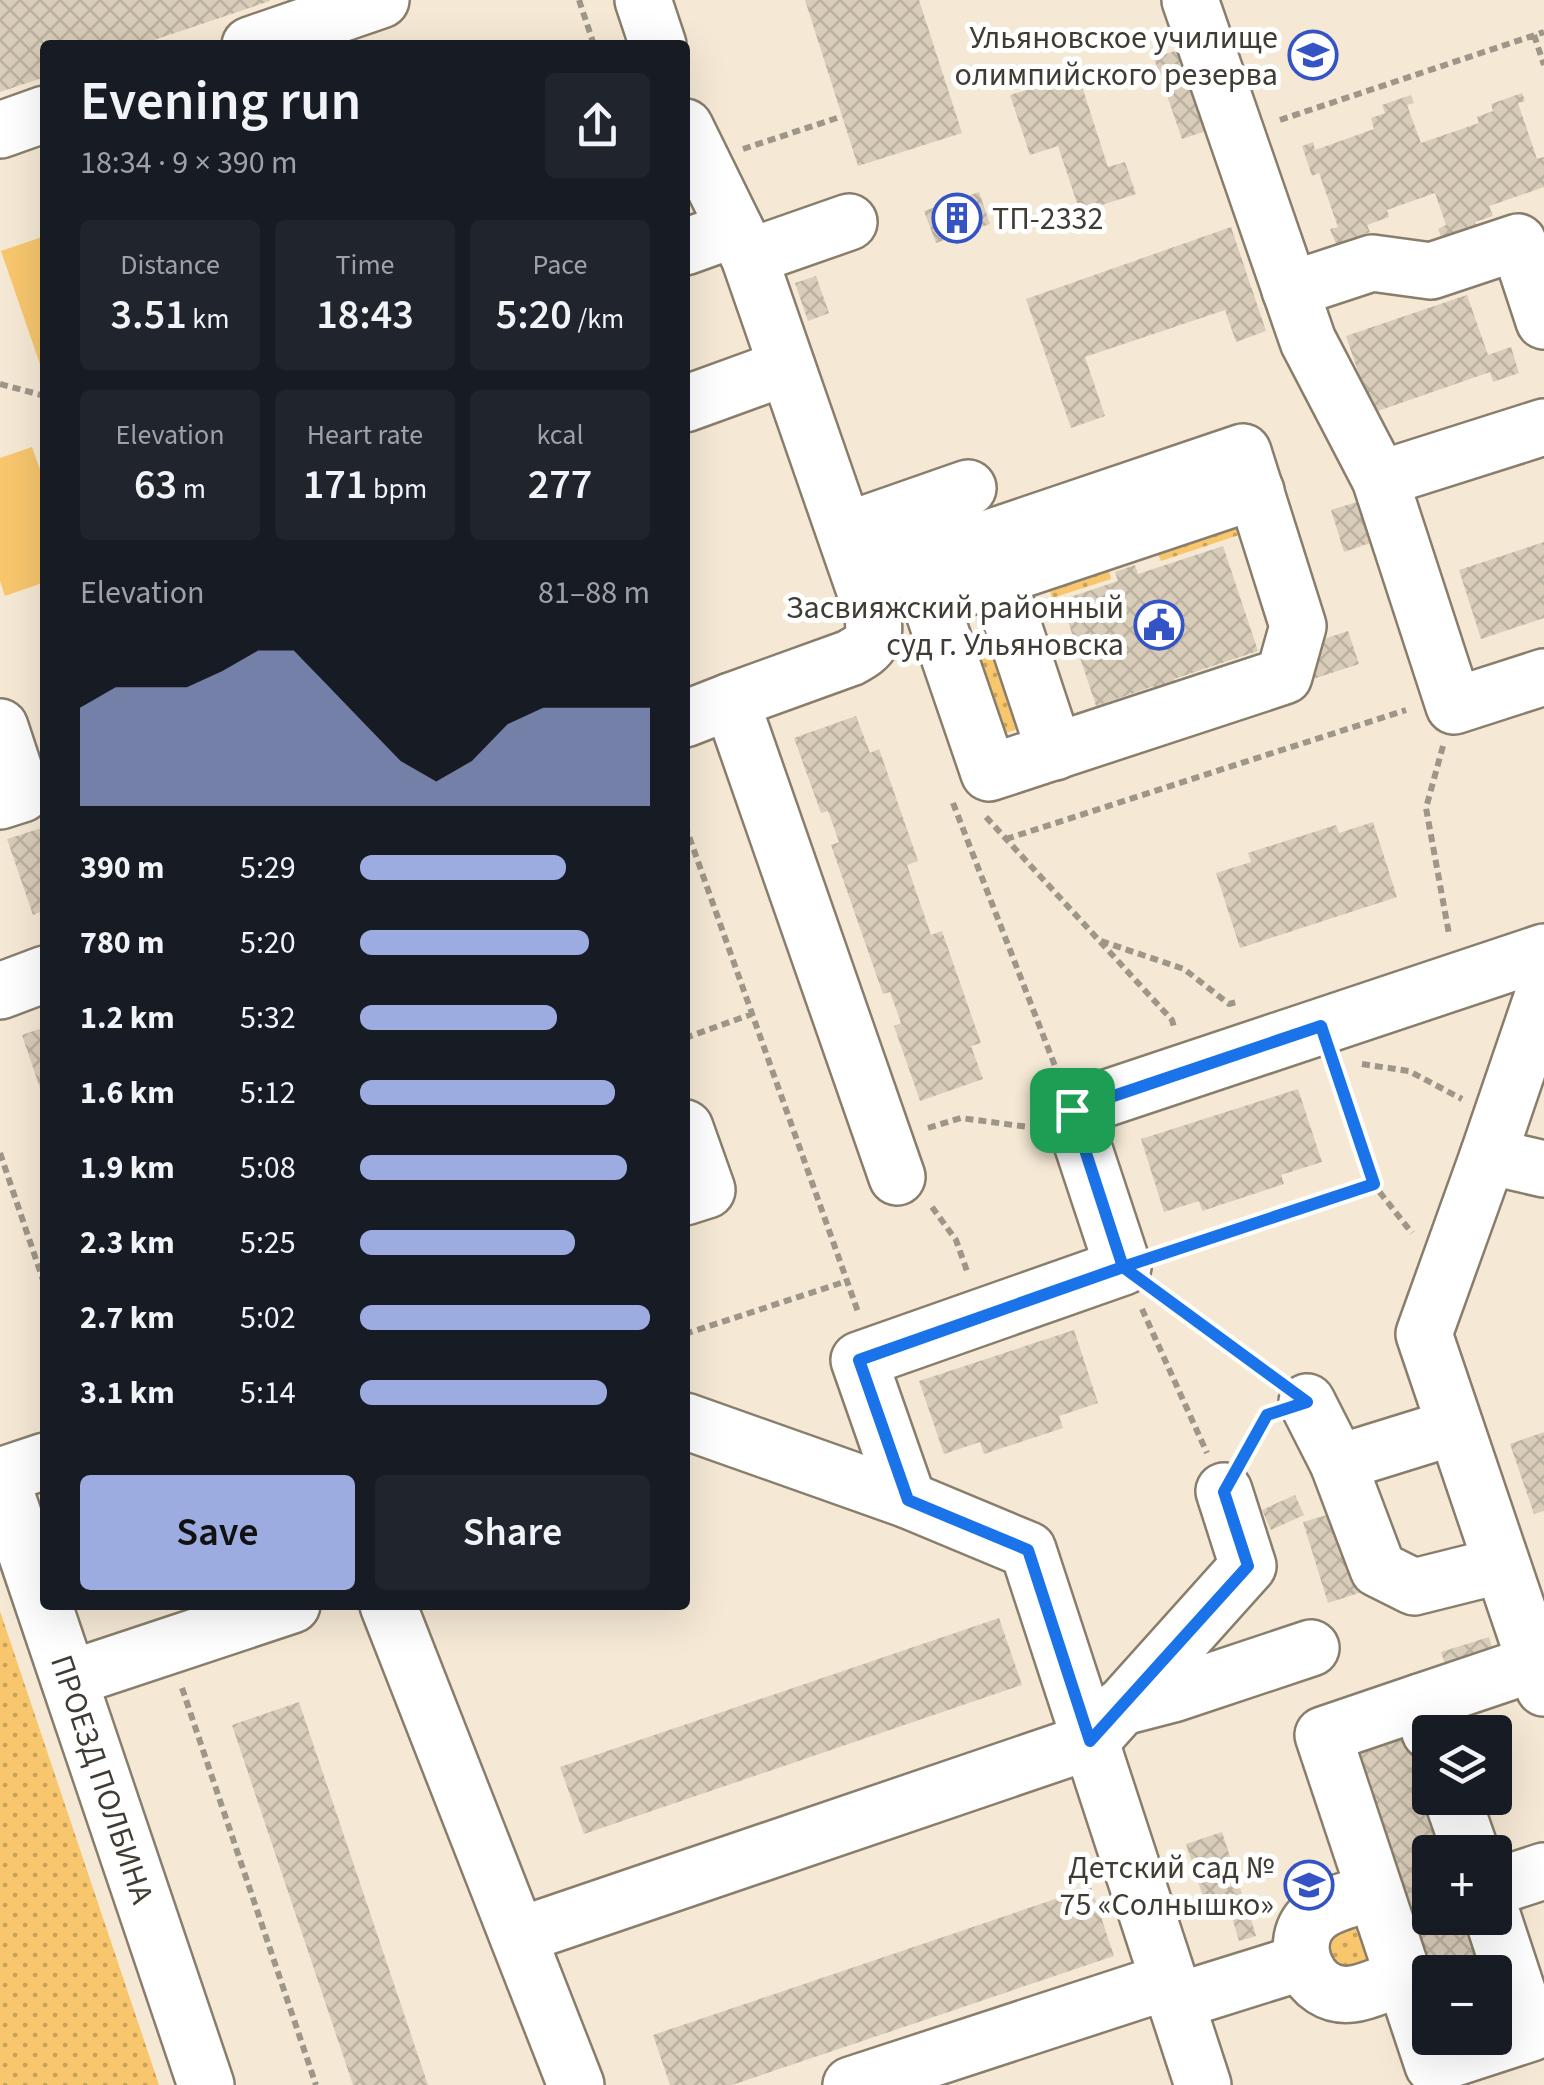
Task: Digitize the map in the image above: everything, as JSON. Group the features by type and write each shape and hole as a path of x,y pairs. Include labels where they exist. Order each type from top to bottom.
{"street":[{"path":"265,40 381,0"},
{"path":"643,0 656,40"},
{"path":"1190,0 1308,341 1380,479 1452,701 1544,677"},
{"path":"0,130 40,116"},
{"path":"697,135 723,244 787,368 874,625 874,636 866,649 850,658 708,710 910,1167"},
{"path":"723,244 849,222"},
{"path":"1290,290 1372,262 1431,271 1518,242 1544,322"},
{"path":"690,402 787,368"},
{"path":"1380,479 1544,427"},
{"path":"1243,452 1298,626 1284,676 989,773 924,581 1243,452"},
{"path":"853,556 968,488"},
{"path":"853,556 924,581 996,577 1256,490"},
{"path":"996,577 1055,752"},
{"path":"0,727 22,794"},
{"path":"908,1500 859,1360 1123,1267 1075,1121 1310,1047 1458,981 1544,952"},
{"path":"0,991 40,976"},
{"path":"1431,1715 1540,1676 1518,1572 1454,1427 1424,1334 1544,992"},
{"path":"1495,1138 1544,1169"},
{"path":"690,1142 707,1190 690,1195"},
{"path":"1307,1402 1338,1463 1378,1569 1414,1586 1518,1572"},
{"path":"690,1423 908,1500 1028,1550 1104,1724 1172,1991 1202,2085"},
{"path":"1338,1463 1454,1427"},
{"path":"0,1476 40,1463"},
{"name":"ПРОЕЗД ПОЛБИНА","path":"0,1476 40,1593"},
{"path":"1104,1724 1248,1566 1224,1492"},
{"name":"ПРОЕЗД ПОЛБИНА","path":"46,1610 206,2085"},
{"path":"69,1678 277,1610"},
{"path":"390,1610 576,2085"},
{"path":"518,1936 1104,1724 1173,1694 1311,1648"},
{"path":"1412,1719 1323,1735 1433,2065 1531,2034 1498,1935"},
{"path":"1512,1881 1544,1871"},
{"path":"1375,1892 1318,1913 1302,1937 1303,1962 1312,1979 1338,1994 1352,1994 1404,1977"},
{"path":"851,2085 1172,1991 1303,1962"}],"path":[{"path":"579,0 592,40"},
{"path":"1236,134 1544,32"},
{"path":"1534,36 1544,64"},
{"path":"697,135 838,118"},
{"path":"0,384 40,395"},
{"path":"1006,839 1452,701"},
{"path":"1452,701 1426,808 1458,981"},
{"path":"952,801 1075,1121 961,1118 910,1167 956,1240 984,1317"},
{"path":"690,840 873,1355"},
{"path":"1100,941 1184,969 1229,1004 1256,997 1310,1047 1374,1184 1445,1276"},
{"path":"690,1036 752,1014"},
{"path":"1310,1047 1364,1064 1409,1071 1495,1138"},
{"path":"0,1152 40,1271"},
{"path":"1123,1267 1374,1184"},
{"path":"1123,1267 1307,1402"},
{"path":"1123,1267 1224,1492"},
{"path":"690,1332 847,1282"},
{"path":"1224,1492 1267,1415 1307,1402"},
{"path":"168,1646 316,2085"}],"shaded area":[{"path":"40,238 40,364 1,251"},
{"path":"32,447 40,470 40,584 5,596 0,581 0,458"},
{"path":"1217,515 1254,530 1161,561 1156,550 1108,567 1111,579 1052,598 1046,579"},
{"path":"992,629 1024,727 997,736 965,637"},
{"path":"0,1611 159,2085 0,2085"},
{"path":"1349,1923 1364,1931 1371,1954 1369,1962 1339,1974 1322,1940"}],"building":[{"path":"0,0 270,0 154,40 40,40 40,79 0,92"},
{"path":"805,0 919,0 962,133 858,166"},
{"path":"1184,48 1212,129 1182,139 1154,58"},
{"path":"1078,74 1108,167 1125,162 1136,194 1080,212 1058,146 1030,155 1010,95"},
{"path":"1522,93 1525,101 1518,103 1537,159 1544,157 1544,187 1489,206 1493,216 1475,222 1478,230 1443,242 1438,229 1446,225 1435,193 1387,210 1389,217 1367,225 1370,232 1336,244 1330,229 1338,227 1319,173 1312,176 1302,146 1313,142 1315,150 1374,129 1371,118 1385,113 1382,105 1411,95 1414,103 1407,105 1421,143 1479,123 1477,117 1493,111 1491,104"},
{"name":"ТП-2332","path":"979,192 990,224 936,243 924,211"},
{"path":"1231,227 1266,331 1236,342 1225,310 1085,357 1105,416 1071,428 1026,299"},
{"path":"816,276 829,313 808,321 795,283"},
{"path":"1467,295 1488,355 1511,347 1519,373 1493,382 1490,372 1372,413 1346,336"},
{"path":"1366,499 1379,540 1344,552 1331,510"},
{"path":"1544,542 1544,618 1481,639 1459,570"},
{"name":"Засвияжский районный суд г. Ульяновска","path":"1223,546 1258,651 1174,679 1177,689 1158,695 1154,686 1096,706 1061,600 1118,581 1115,572 1135,565 1138,574"},
{"path":"1348,631 1359,664 1313,679 1302,646"},
{"path":"856,716 870,753 879,749 918,861 907,865 931,935 942,931 981,1043 971,1046 983,1079 920,1101 894,1026 901,1023 890,992 883,994 831,845 839,842 828,811 821,813 794,738"},
{"path":"1373,822 1397,897 1240,948 1216,873 1251,862 1248,853 1336,825 1339,833"},
{"path":"40,829 40,912 33,915 7,839"},
{"path":"40,1029 40,1088 22,1035"},
{"path":"1298,1089 1322,1162 1281,1175 1284,1184 1202,1211 1199,1201 1164,1212 1141,1139"},
{"path":"1074,1330 1098,1403 1059,1416 1063,1428 984,1454 980,1442 944,1454 919,1381"},
{"path":"1544,1432 1544,1511 1534,1514 1510,1444"},
{"path":"1295,1495 1304,1515 1271,1530 1262,1510"},
{"path":"1337,1512 1362,1592 1328,1603 1303,1522"},
{"path":"999,1618 1022,1685 584,1834 560,1767"},
{"path":"1489,1637 1495,1658 1448,1673 1441,1652"},
{"path":"299,1702 428,2085 353,2085 232,1725"},
{"path":"1411,1713 1412,1815 1439,1815 1449,1835 1412,1835 1412,1927 1336,1738"},
{"path":"1222,1832 1242,1894 1206,1906 1186,1844"},
{"path":"1091,1887 1114,1956 732,2085 670,2085 653,2035"},
{"path":"1248,1909 1256,1936 1239,1941 1231,1914"},
{"path":"1415,1935 1486,1935 1492,1955 1423,1955"}],"place":[{"name":"Ульяновское училище олимпийского резерва","path":"1313,55"},
{"name":"ТП-2332","path":"957,218"},
{"name":"Засвияжский районный суд г. Ульяновска","path":"1159,625"},
{"name":"Детский сад № 75 «Солнышко»","path":"1309,1885"}],"route":[{"path":"1072,1110 1123,1267 859,1360 908,1500 1028,1550 1090,1741 1248,1566 1224,1492 1267,1415 1307,1402 1123,1267 1374,1184 1321,1026 1072,1110"}]}
